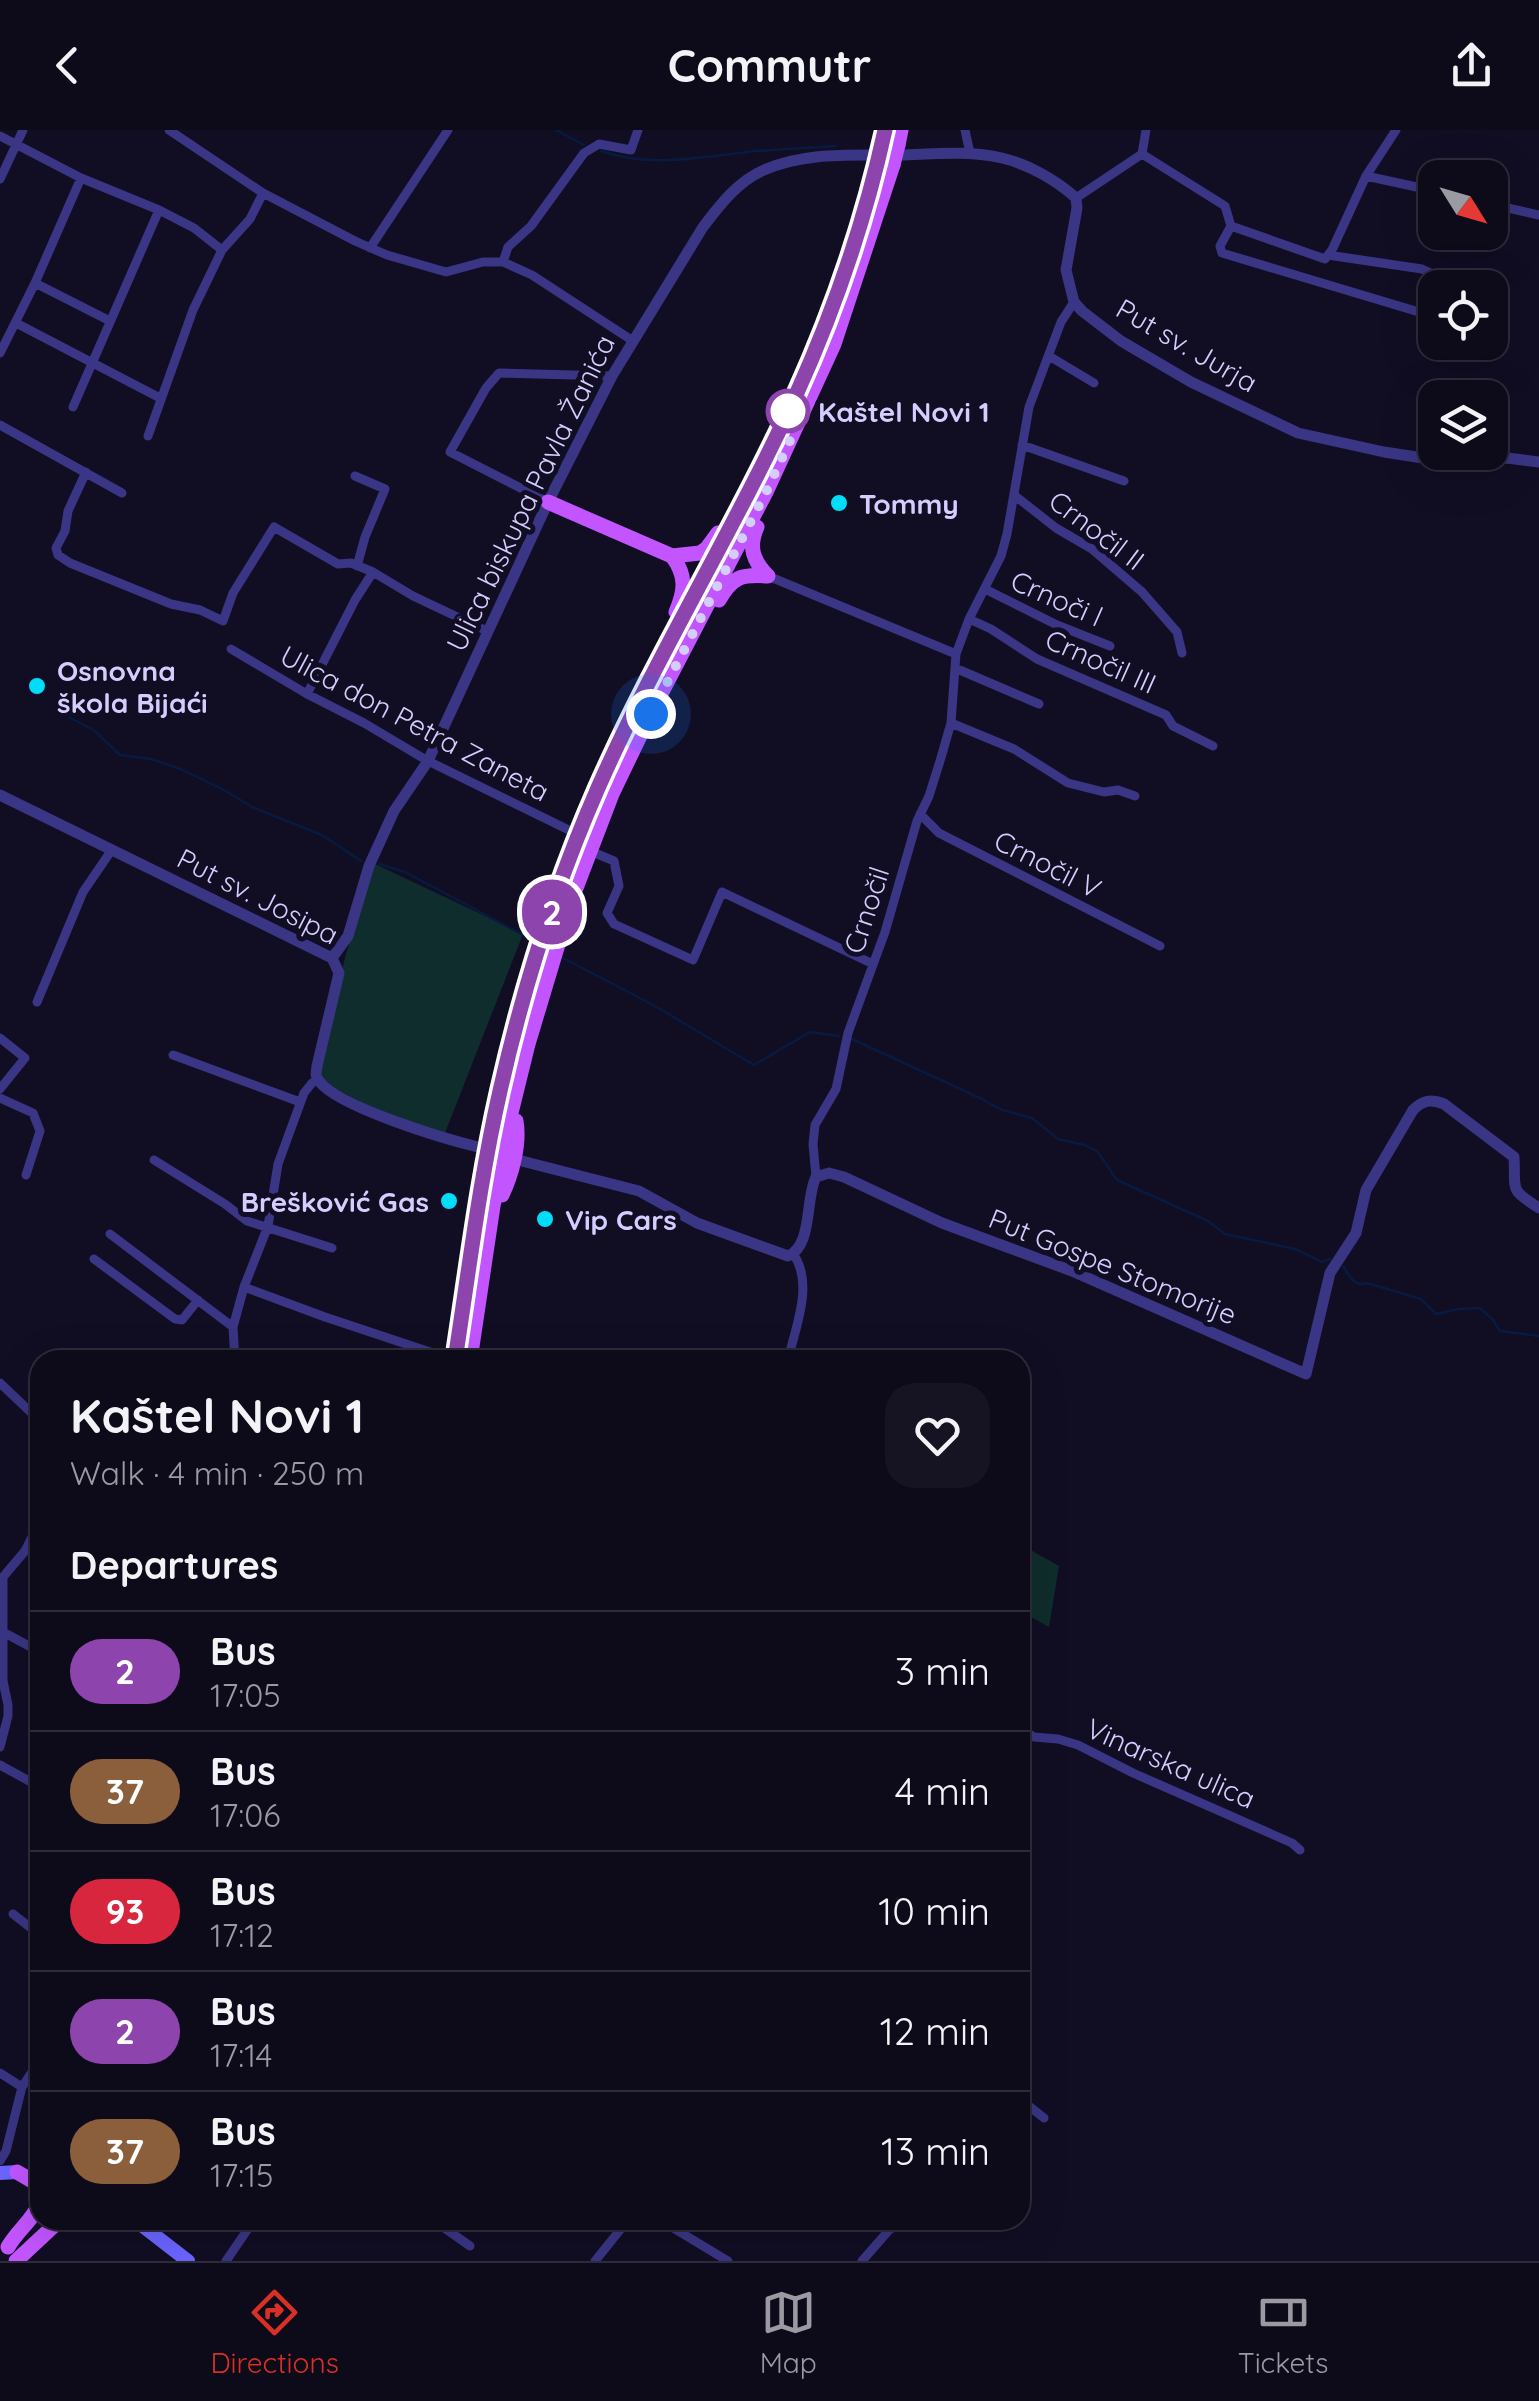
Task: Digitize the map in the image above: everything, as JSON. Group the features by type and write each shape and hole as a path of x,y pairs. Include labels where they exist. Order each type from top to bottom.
{"main road":[{"path":"471,1350 511,1113 558,936 612,794 766,492 834,344 882,203 886,148"},
{"path":"456,1350 500,1094 527,990 579,835 616,749 798,391 836,296 886,148"},
{"path":"766,492 766,509 751,540 753,556 768,576"},
{"path":"672,556 700,553 708,548 734,506 745,499"},
{"path":"548,502 672,556 684,580 675,614 676,631"},
{"path":"699,621 714,610 727,585 740,578 768,576"},
{"path":"470,1262 466,1233 478,1147 486,1110 500,1094"},
{"path":"493,1206 506,1187 514,1159 517,1128 511,1113"},
{"path":"8,2254 16,2234 30,2218"},
{"path":"8,2254 30,2229"},
{"path":"8,2254 47,2230"},
{"path":"148,2230 188,2261"}],"street":[{"path":"0,179 24,130"},
{"path":"169,130 263,193 370,248 446,272 483,262 503,262 532,276 633,341"},
{"path":"370,248 448,130"},
{"path":"503,262 508,247 531,226 584,153 599,144 630,150 638,130"},
{"path":"965,130 970,153"},
{"path":"886,148 1002,158 1048,178 1076,198 1142,154 1146,130"},
{"path":"1231,226 1324,260 1366,176 1396,130"},
{"path":"0,136 81,178 159,210 194,228 222,250"},
{"name":"Ulica biskupa Pavla Žanića","path":"332,958 344,944 368,866 394,812 428,761 548,502 612,376 703,227 738,187 760,172 796,159 886,148"},
{"path":"1142,154 1225,206 1231,226 1220,246 1222,253 1418,312"},
{"path":"1366,176 1418,187"},
{"path":"0,353 81,178"},
{"path":"148,436 193,310 222,250 250,219 263,193"},
{"name":"Put sv. Jurja","path":"1076,198 1078,208 1066,270 1074,302 1121,341 1161,365 1298,433 1449,462 1507,458 1539,462"},
{"path":"1508,208 1539,216"},
{"path":"73,407 159,210"},
{"path":"1328,255 1424,270"},
{"path":"35,282 110,321"},
{"name":"Crnoči l","path":"956,654 1001,556 1030,407 1061,322 1074,302"},
{"path":"16,323 160,398"},
{"path":"1048,356 1094,383"},
{"path":"548,502 450,452 486,388 499,373 612,376"},
{"path":"0,426 122,493"},
{"path":"1022,445 1124,481"},
{"path":"86,472 68,511 66,531 56,548 58,555 163,600 223,621 233,593 274,527 338,564 350,563 373,572 487,631"},
{"path":"355,476 386,489 357,566"},
{"name":"Crnočil II","path":"1014,495 1056,528 1092,549 1142,592 1177,632 1182,653"},
{"path":"308,694 373,572"},
{"path":"768,576 956,654"},
{"name":"Crnoči l","path":"985,590 1110,646"},
{"name":"Crnočil III","path":"969,619 1038,660 1166,714 1173,726 1212,746"},
{"name":"Ulica don Petra Zaneta","path":"230,649 428,761 579,835"},
{"name":"Crnočil","path":"816,1177 816,1125 836,1089 848,1032 885,932 951,722 956,654"},
{"path":"955,668 1039,704"},
{"path":"951,722 1014,749 1068,783 1135,796"},
{"name":"Put sv. Josipa","path":"0,794 332,958 339,972 316,1066 318,1080"},
{"name":"Crnočil V","path":"920,814 939,833 1160,946"},
{"path":"38,1002 83,892 111,851"},
{"path":"590,851 614,861 618,886 607,913 614,924 693,960 722,892 873,964"},
{"path":"0,1038 25,1058 0,1089"},
{"path":"172,1055 300,1102"},
{"path":"234,1350 233,1327 268,1226 278,1164 300,1102 312,1083 318,1080 359,1107 399,1123 478,1147"},
{"path":"0,1098 33,1113 40,1131 26,1175"},
{"name":"Put Gospe Stomorije","path":"816,1177 829,1173 844,1178 942,1223 1072,1271 1306,1374 1330,1273 1356,1233 1366,1190 1419,1104 1434,1100 1444,1104 1501,1145 1514,1157 1513,1184 1518,1194 1539,1208"},
{"path":"514,1159 639,1191 697,1224 780,1255 794,1255 800,1248 816,1177"},
{"path":"154,1160 247,1221 332,1248"},
{"path":"110,1234 233,1327"},
{"path":"790,1350 803,1292 794,1255"},
{"path":"94,1260 174,1319 182,1320 198,1300"},
{"path":"244,1287 425,1350"},
{"path":"0,1383 30,1412"},
{"path":"0,1747 8,1716 3,1681 2,1576 30,1543"},
{"path":"3,1632 30,1647"},
{"name":"Vinarska ulica","path":"1030,1734 1078,1745 1292,1842 1300,1850"},
{"path":"0,1765 30,1782"},
{"path":"13,1914 30,1927"},
{"path":"0,2073 22,2087"},
{"path":"0,2161 22,2087 30,2075"},
{"path":"1030,2107 1044,2118"},
{"path":"226,2261 247,2230"},
{"path":"447,2230 470,2246"},
{"path":"595,2261 620,2230"},
{"path":"677,2230 728,2261"},
{"path":"862,2261 889,2230"}],"green space":[{"path":"375,864 523,934 445,1133 367,1105 323,1080 320,1061 346,954"},
{"path":"1030,1550 1059,1566 1049,1627 1030,1617"}],"waterway":[{"path":"556,130 584,145"},
{"path":"601,151 659,160 836,146"},
{"path":"69,717 95,731 120,755 151,759 183,770 252,807 322,835 361,861"},
{"path":"379,864 405,872 529,938"},
{"path":"563,958 655,1006 754,1065 810,1032 839,1036"},
{"path":"852,1039 1002,1110 1032,1118 1058,1139 1097,1151 1117,1180 1208,1221 1225,1234 1295,1249 1322,1262 1330,1259"},
{"path":"1343,1266 1355,1282 1421,1299 1436,1314 1480,1308 1500,1331 1539,1336"}],"bus line":[{"name":"2","path":"457,1350 500,1094 559,890 616,749 798,391 836,296 885,130"}],"place":[{"name":"Kaštel Novi 1","path":"788,411"},
{"name":"Tommy","path":"839,503"},
{"name":"Osnovna škola Bijaći","path":"37,686"},
{"name":"Brešković Gas","path":"449,1201"},
{"name":"Vip Cars","path":"545,1219"}],"route":[{"path":"651,714 803,413 788,411"}]}
